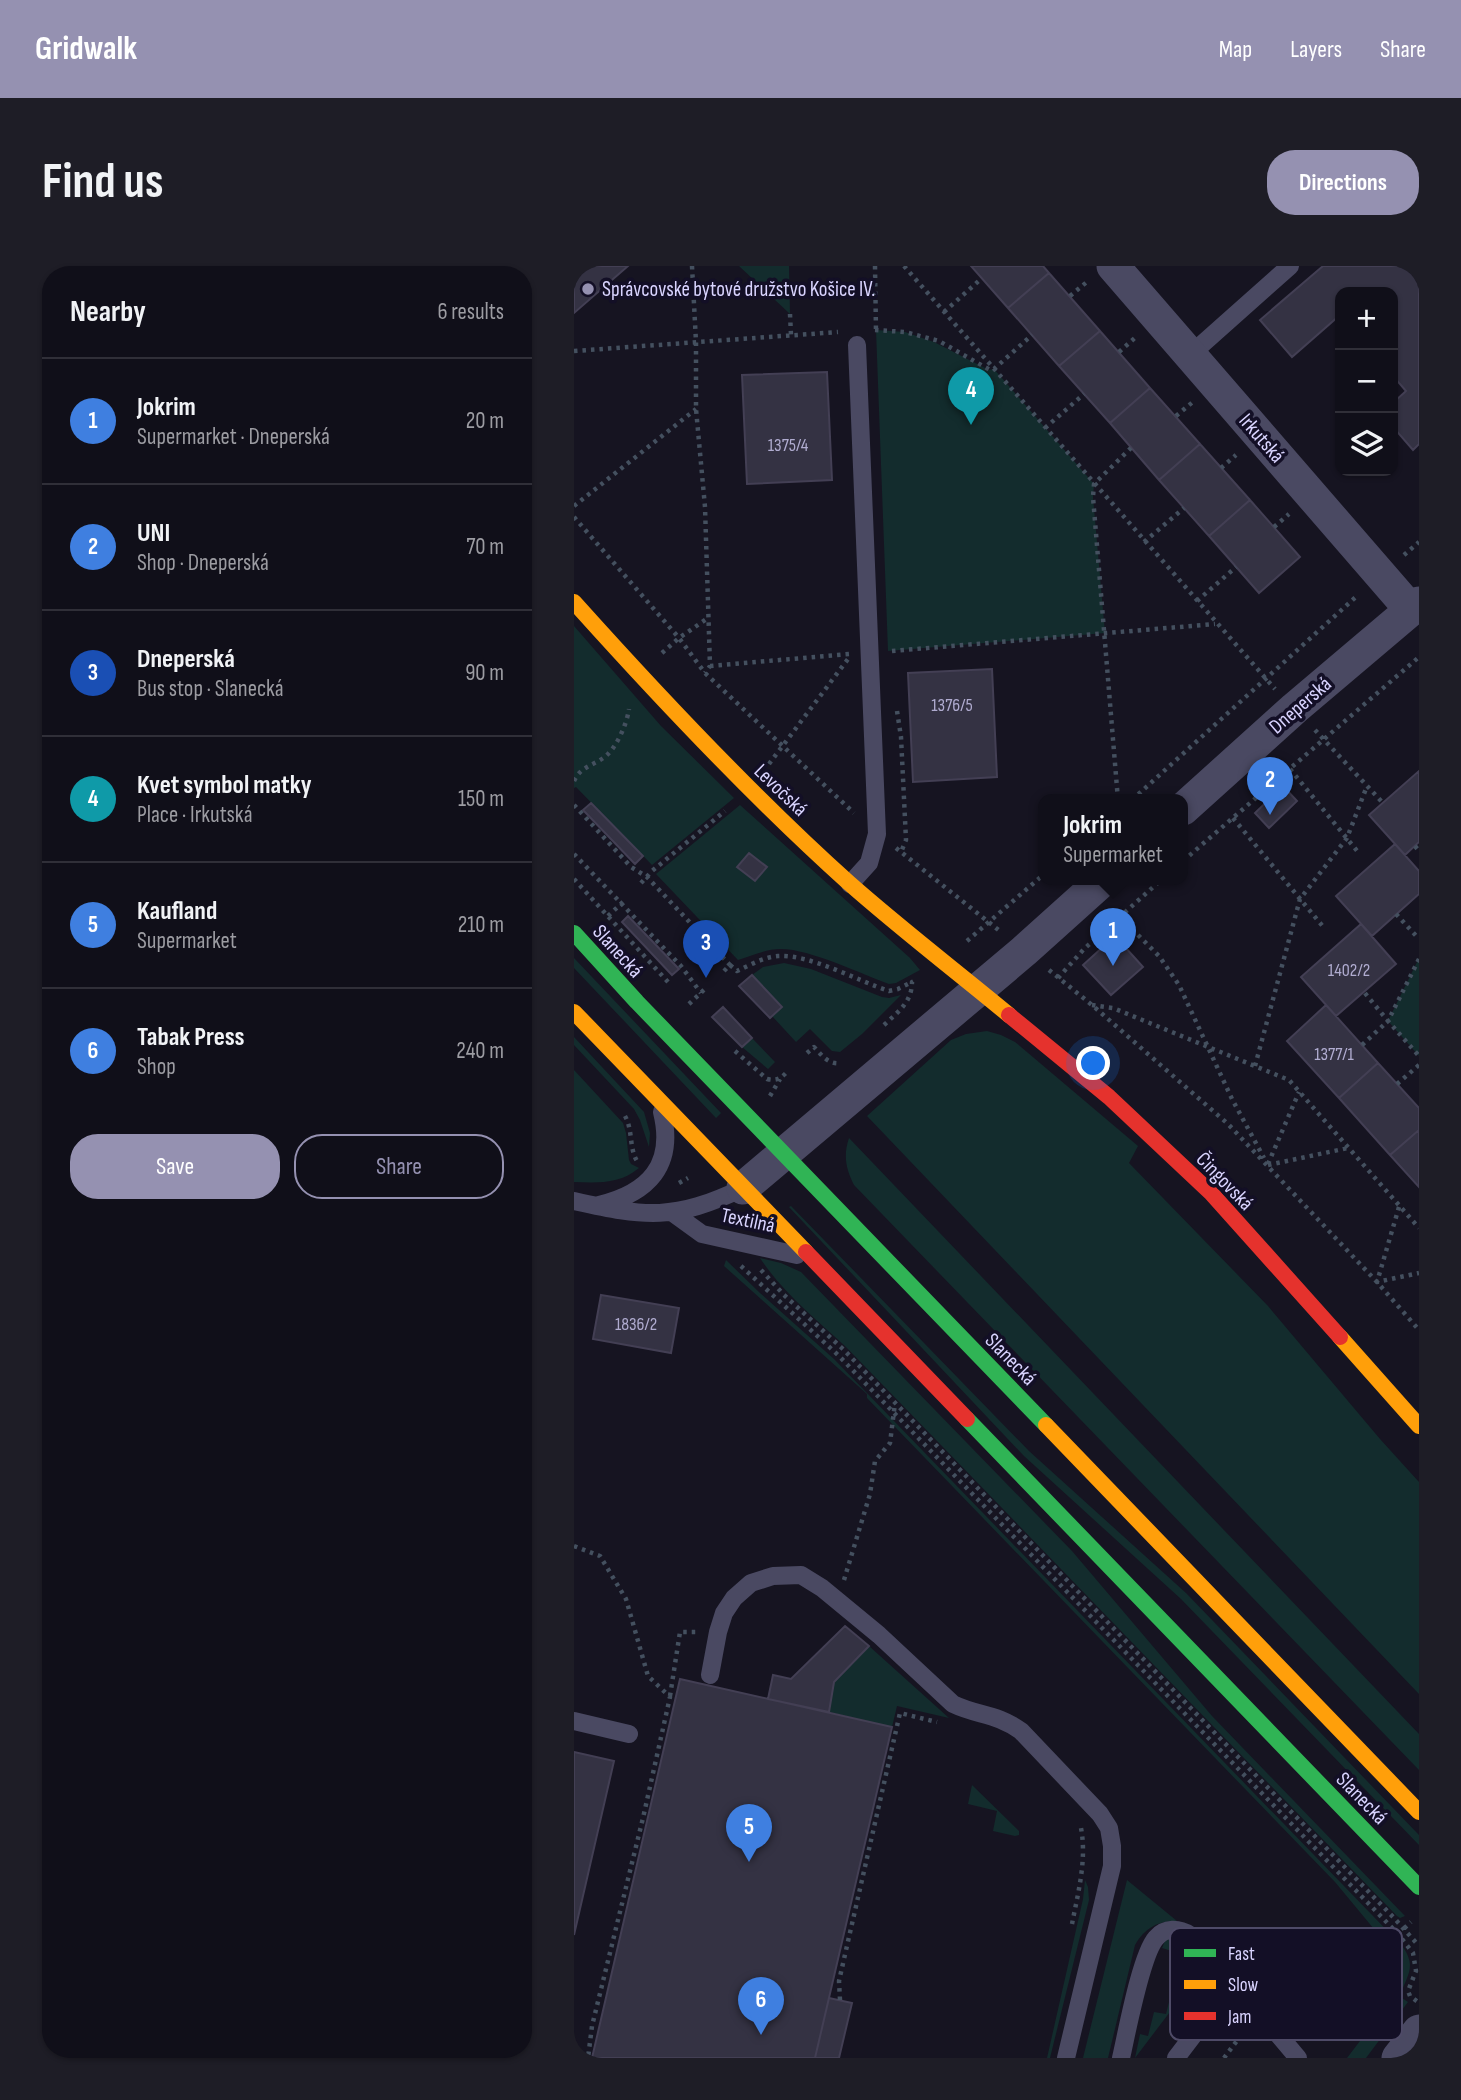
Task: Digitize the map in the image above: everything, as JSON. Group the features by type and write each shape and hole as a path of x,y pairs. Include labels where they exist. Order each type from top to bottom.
{"main road":[{"name":"Levočská","path":"574,602 635,670 749,788 850,884 978,988"},
{"name":"Slanecká","path":"574,933 783,1154 1419,1812"},
{"name":"Čingovská","path":"978,988 1109,1097 1210,1193 1419,1426"},
{"name":"Slanecká","path":"574,1012 1419,1887"}],"street":[{"name":"Irkutská","path":"1102,272 1190,355 1381,575 1415,606"},
{"name":"Dneperská","path":"1188,804 1415,606"},
{"path":"743,1188 1024,951 1097,885"},
{"path":"1398,2058 1419,2031"}],"lane":[{"path":"1190,355 1290,266"},
{"path":"850,884 869,863 877,834 871,651 866,591 860,338"},
{"path":"596,1206 638,1190 658,1170 665,1150 666,1132 662,1112 653,1095"},
{"name":"Textilná","path":"574,1201 636,1214 673,1213 710,1203 743,1188"},
{"name":"Textilná","path":"673,1213 702,1234 784,1251 817,1265"},
{"path":"710,1675 723,1613 734,1598 751,1583 773,1576 801,1576 839,1601 953,1704 994,1716 1021,1731 1089,1800 1109,1828 1112,1846 1110,1877 1066,2058"},
{"path":"574,1721 629,1734"},
{"path":"1121,2058 1147,1954 1157,1936 1170,1930"},
{"path":"1177,2058 1190,2040"},
{"path":"1283,2040 1298,2058"}],"path":[{"path":"692,266 696,409 705,507 710,666 705,673"},
{"path":"904,266 1265,680 1295,708 1383,803"},
{"path":"1070,296 1102,272"},
{"path":"944,312 982,278"},
{"path":"790,314 792,335"},
{"path":"574,351 840,332"},
{"path":"860,338 905,332 939,341 990,370 1032,335"},
{"path":"1119,352 1129,344"},
{"path":"1045,428 1084,394"},
{"path":"1176,416 1185,408"},
{"path":"574,506 696,409"},
{"path":"1118,794 1093,497 1094,484 1131,448"},
{"path":"1221,468 1230,460"},
{"path":"1144,542 1184,508"},
{"path":"574,517 679,638 705,673 877,834 1092,1005 1228,1124 1419,1330"},
{"path":"1273,527 1283,519"},
{"path":"1139,794 1419,542"},
{"path":"1197,601 1236,566"},
{"path":"574,781 577,773 608,755 627,723 635,670 656,659 708,617"},
{"path":"871,651 1216,624"},
{"path":"641,883 737,801 763,774 782,744 852,654 710,666"},
{"path":"1188,857 1419,657"},
{"path":"901,737 911,736"},
{"path":"1290,768 1358,852"},
{"path":"1255,1066 1300,899 1347,838 1367,786"},
{"path":"574,805 631,867 647,877 737,971 766,959 787,956 811,962 889,991 921,976"},
{"path":"1233,818 1325,929"},
{"path":"1415,846 1419,851"},
{"path":"574,854 681,966 701,993"},
{"path":"574,879 674,988"},
{"path":"942,961 1038,879"},
{"path":"1058,978 1084,949 1155,885"},
{"path":"608,916 622,902"},
{"path":"1396,914 1419,939"},
{"path":"1120,917 1159,956 1179,985 1232,1099 1268,1165"},
{"path":"1362,1045 1388,1021 1419,959"},
{"path":"724,971 730,965"},
{"path":"876,1033 904,1007 910,997 912,982"},
{"path":"682,996 689,1004 707,987"},
{"path":"1364,992 1419,1056"},
{"path":"1092,1005 1113,1008 1289,1080 1419,1228"},
{"path":"727,1044 768,1079 780,1079 786,1073"},
{"path":"807,1053 814,1046 831,1063 844,1062"},
{"path":"1397,1084 1419,1065"},
{"path":"1268,1165 1300,1092"},
{"path":"617,1107 630,1125 634,1158 642,1163"},
{"path":"1268,1165 1349,1148"},
{"path":"674,1176 684,1189"},
{"path":"1377,1282 1400,1206"},
{"path":"740,1264 838,1355 1392,1928"},
{"path":"757,1265 771,1282 895,1402 1419,1946"},
{"path":"1377,1282 1419,1273"},
{"path":"839,1601 870,1494 875,1461 890,1443 895,1402"},
{"path":"574,1546 600,1556 626,1600 648,1676 670,1697"},
{"path":"588,2058 592,2026 670,1697 680,1632 718,1632"},
{"path":"840,2000 839,1981 900,1713 948,1724"},
{"path":"1071,1926 1080,1887 1082,1861 1079,1820"},
{"path":"1404,1928 1411,1922"},
{"path":"1402,1939 1413,1953 1416,1971 1408,1992 1419,2003"}],"green space":[{"path":"739,266 789,266 790,314"},
{"path":"876,330 905,332 934,342 989,370 994,369 1094,484 1105,633 888,651"},
{"path":"574,626 661,726 734,798 652,865 576,787 574,788"},
{"path":"740,805 920,970 889,984 819,957 791,950 770,950 738,960 656,874"},
{"path":"574,958 721,1113 716,1118 574,968"},
{"path":"1419,958 1419,1056 1388,1021"},
{"path":"784,963 811,969 882,997 901,995 840,1052 832,1051 810,1029 796,1042 772,1016 782,1006 752,975 763,967"},
{"path":"987,1031 1015,1042 1138,1146 1129,1163 1268,1306 1419,1482 1419,1694 867,1116 951,1040 966,1034"},
{"path":"574,1037 644,1112 650,1133 649,1147 634,1109 574,1045"},
{"path":"752,1038 775,1062 768,1069 742,1047"},
{"path":"574,1070 623,1123 629,1160 639,1168 632,1173 608,1181 574,1182"},
{"path":"849,1138 1419,1734 1419,1770 854,1185 846,1162"},
{"path":"791,1206 1029,1451 1186,1593 1419,1835 1419,1845 1181,1599 1024,1456 789,1207"},
{"path":"760,1258 801,1272 1072,1551 1212,1716 1405,1916 1397,1916 846,1347 789,1294"},
{"path":"726,1260 834,1359 1385,1928 1373,1928 1335,1882 867,1398 867,1394 724,1266"},
{"path":"869,1646 949,1718 897,1706 892,1727 829,1712 834,1682"},
{"path":"972,1785 1019,1831 1019,1835 993,1831 997,1811 968,1804"},
{"path":"1085,1880 1089,1900 1050,2058 1047,2058 1083,1899"},
{"path":"1127,1880 1177,1921 1163,1922 1152,1927 1139,1939 1135,1945 1108,2058 1083,2058"},
{"path":"1170,1937 1170,1951 1162,1948"},
{"path":"1402,1946 1409,1960 1408,1975 1402,1990"},
{"path":"1170,1998 1170,2012 1135,2058 1140,2034 1148,2036 1154,2012 1166,2014"},
{"path":"1402,1998 1408,2002 1402,2010"},
{"path":"1361,2040 1380,2040 1366,2058 1347,2058"}],"building":[{"name":"Správcovské bytové družstvo Košice IV.","path":"574,266 628,266 574,313"},
{"path":"971,266 1043,266 1049,273 1008,308"},
{"path":"1323,266 1419,266 1419,444 1413,450 1398,433 1398,398 1406,391 1398,382 1398,287 1335,287 1335,319 1292,357 1260,320"},
{"path":"1049,273 1100,331 1059,366 1008,308"},
{"path":"1100,331 1150,388 1110,423 1059,366"},
{"path":"827,372 832,480 747,484 742,375"},
{"path":"1150,388 1200,444 1159,480 1110,423"},
{"path":"1200,444 1250,500 1209,536 1159,480"},
{"path":"1250,500 1300,557 1259,593 1209,536"},
{"path":"992,669 997,777 913,782 908,673"},
{"path":"1419,771 1419,842 1405,855 1369,815"},
{"path":"1283,786 1297,801 1269,828 1255,813"},
{"path":"591,803 643,856 635,864 583,810"},
{"path":"1395,844 1419,871 1419,894 1372,936 1336,896"},
{"path":"749,853 767,867 755,881 737,867"},
{"path":"628,916 679,969 672,975 622,922"},
{"path":"1361,924 1396,964 1336,1016 1301,977"},
{"path":"1115,936 1143,967 1111,995 1083,965"},
{"path":"752,975 782,1007 770,1018 739,986"},
{"path":"1326,1005 1378,1063 1339,1098 1287,1041"},
{"path":"723,1007 752,1038 742,1047 712,1017"},
{"path":"1378,1063 1419,1108 1419,1130 1390,1155 1339,1098"},
{"path":"1419,1130 1419,1187 1390,1155"},
{"path":"601,1295 679,1308 671,1353 593,1339"},
{"path":"845,1626 869,1646 834,1682 829,1712 768,1699 773,1675 791,1679"},
{"path":"680,1679 892,1727 815,2058 592,2058"},
{"path":"574,1752 614,1761 574,1935"},
{"path":"829,1998 852,2003 839,2058 815,2058"}],"traffic: fast":[{"path":"574,933 637,1002 1046,1425"},
{"path":"967,1419 1419,1887"}],"traffic: slow":[{"path":"574,602 640,675 777,816 888,917 1009,1015"},
{"path":"574,1012 806,1252"},
{"path":"1340,1337 1419,1426"},
{"path":"1046,1425 1419,1812"}],"traffic: jam":[{"path":"1009,1015 1109,1097 1211,1193 1340,1337"},
{"path":"806,1252 967,1419"}],"place":[{"name":"Správcovské bytové družstvo Košice IV.","path":"588,289"},
{"name":"Kvet symbol matky","path":"971,425"},
{"name":"UNI","path":"1270,815"},
{"name":"Jokrim","path":"1113,966"},
{"name":"Dneperská","path":"706,978"},
{"name":"Kaufland","path":"749,1862"},
{"name":"Tabak Press","path":"761,2035"}]}
